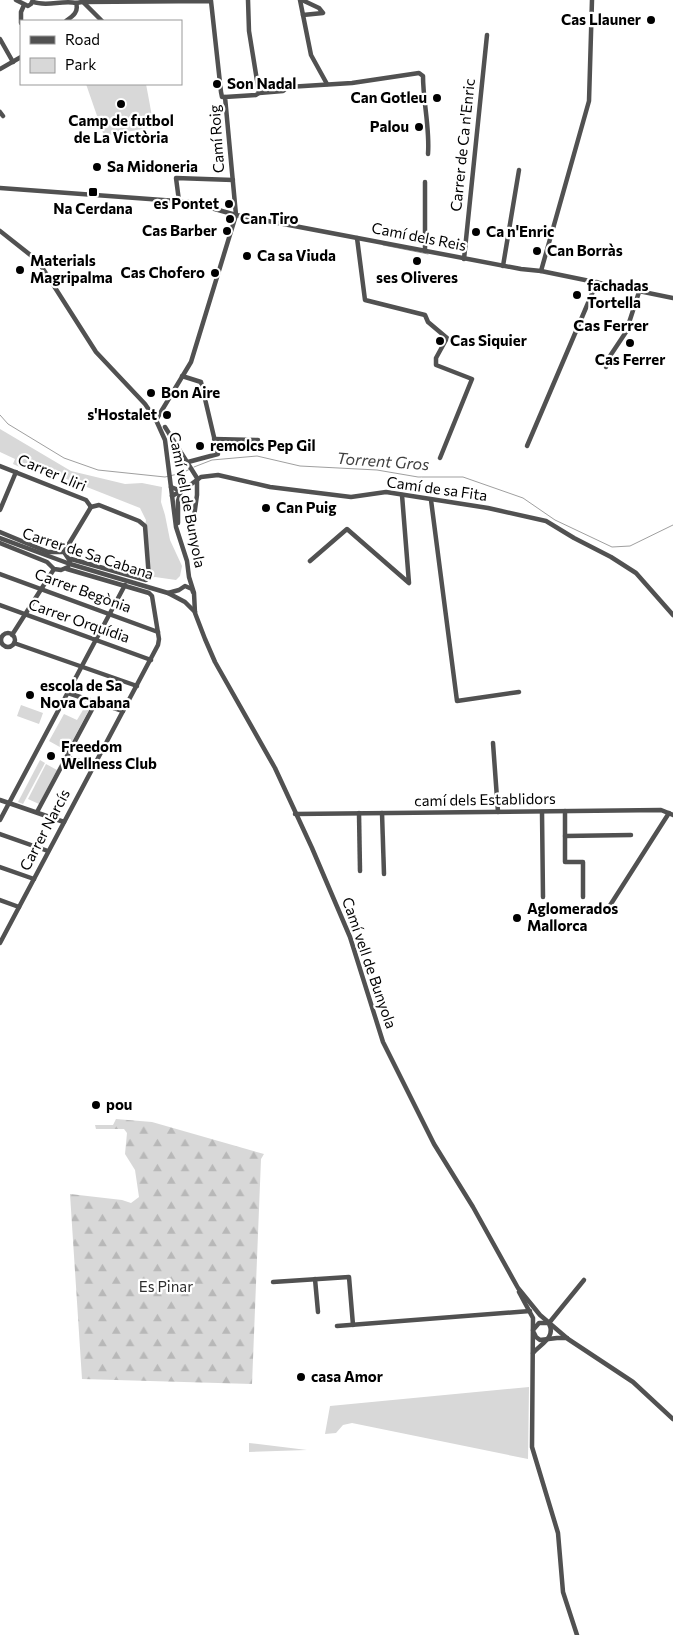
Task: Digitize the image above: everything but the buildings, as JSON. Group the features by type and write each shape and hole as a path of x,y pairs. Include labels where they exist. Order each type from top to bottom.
{"street":[{"path":"16,0 30,5 33,1 44,4 76,3 82,1 211,1 221,92 222,97 224,97"},
{"path":"248,0 249,31 259,93"},
{"path":"301,0 311,55 327,84"},
{"path":"301,0 319,8 323,13 303,15"},
{"path":"542,271 589,101 592,0"},
{"path":"82,1 101,20"},
{"path":"21,20 23,3"},
{"path":"67,20 75,14 78,8 76,3"},
{"name":"Carrer de Ca n'Enric","path":"464,258 487,35"},
{"path":"0,39 13,62"},
{"path":"0,69 20,60"},
{"name":"Camí Roig","path":"236,215 224,97 283,91 288,87 352,83 419,73 423,76 423,95 429,140 428,154"},
{"path":"503,266 519,170"},
{"path":"179,200 176,178 233,180"},
{"path":"424,251 425,182"},
{"name":"Camí dels Reis","path":"0,188 179,200 236,215 503,266 542,271 673,298"},
{"path":"156,420 191,362 236,215"},
{"name":"Camí vell de Bunyola","path":"0,230 38,261 96,352 145,404 156,420 165,440 176,527 187,561 194,594 195,614"},
{"path":"358,238 365,300 424,315 428,322 447,338 436,358 436,365 472,379 440,458"},
{"path":"527,446 597,282"},
{"path":"606,367 608,359 626,332 639,292"},
{"path":"182,376 201,382 218,454 188,462"},
{"name":"Camí vell de Bunyola","path":"166,427 194,472 197,481"},
{"path":"214,439 258,440"},
{"name":"Carrer Lliri","path":"0,466 86,500 91,507"},
{"path":"0,510 16,472"},
{"name":"Camí de sa Fita","path":"172,496 201,477 218,475 270,487 350,497 386,492 488,508 546,521 564,533 612,557 636,573 673,615"},
{"path":"191,538 197,481"},
{"path":"171,487 181,491 178,501 178,521 176,527"},
{"path":"310,561 347,529 409,583 402,495"},
{"path":"431,500 457,701 519,692"},
{"path":"12,635 54,569 69,564 146,580 149,578 145,526 139,521 99,505 91,507 64,552"},
{"path":"0,532 48,552 64,552"},
{"name":"Carrer de Sa Cabana","path":"0,538 47,559 168,593 179,598"},
{"path":"0,543 47,559 54,569"},
{"path":"47,559 54,552"},
{"path":"0,820 125,585 69,564 64,552"},
{"name":"Carrer Begònia","path":"0,574 158,632"},
{"path":"185,586 192,589 194,594 192,600 185,602 179,598 179,590 185,586 189,577"},
{"name":"Carrer Narcís","path":"0,942 2,935 19,907 158,645 158,632 152,596 149,593 125,585"},
{"name":"Carrer de Sa Cabana","path":"168,593 179,590"},
{"name":"Camí vell de Bunyola","path":"185,602 195,614 215,662 275,768 339,908 383,1042 434,1144 478,1215 518,1288"},
{"name":"Carrer Orquídia","path":"0,605 150,660"},
{"path":"12,635 5,634 1,637 1,647 9,647 14,643"},
{"path":"12,635 14,643"},
{"path":"14,643 137,686"},
{"path":"68,693 123,711"},
{"path":"37,812 96,702"},
{"path":"492,743 498,812"},
{"path":"67,756 93,766"},
{"path":"0,800 64,822"},
{"name":"camí dels Establidors","path":"295,814 661,810 671,814"},
{"path":"565,811 565,862 583,862 583,897"},
{"path":"542,812 543,897"},
{"path":"359,813 360,871"},
{"path":"382,813 384,874"},
{"path":"609,907 671,814"},
{"path":"0,834 48,851"},
{"path":"565,836 631,835"},
{"path":"0,867 34,879"},
{"path":"0,900 19,907"},
{"path":"273,1282 349,1277 353,1325"},
{"path":"315,1279 318,1312"},
{"path":"548,1323 584,1280"},
{"path":"518,1288 520,1296 533,1318 532,1447 558,1533 563,1592 577,1635"},
{"path":"518,1288 548,1323 633,1382 673,1419"},
{"path":"337,1326 530,1311"},
{"path":"533,1330 539,1323 548,1323"},
{"path":"532,1353 552,1334 548,1323"},
{"path":"533,1330 538,1339 568,1338"}],"green space":[{"name":"Camp de futbol de La Victòria","path":"86,85 146,85 154,127 104,136"},
{"path":"0,429 71,471 125,484 142,483 162,487 161,502 170,540 182,566 180,576 176,580 149,578 146,520 140,508 26,463 24,469 13,464 15,459 0,452"},
{"path":"81,701 91,706 67,751 49,741 64,714 77,720 83,710 78,707"},
{"path":"21,705 43,713 39,724 17,716"},
{"path":"40,760 45,763 23,804 18,802"},
{"path":"46,764 57,770 39,804 28,799"},
{"name":"Es Pinar","path":"116,1119 152,1122 264,1154 261,1159 252,1384 82,1379 70,1194 122,1200 131,1203 139,1197 135,1170 125,1154 127,1133 124,1129 96,1129 95,1125 113,1125"},
{"path":"529,1387 528,1459 352,1423 343,1425 336,1433 325,1434 330,1406"},
{"path":"249,1443 307,1450 249,1452"}],"waterway":[{"path":"383,245 428,254"},
{"name":"Torrent Gros","path":"0,415 8,424 64,458 98,470 165,477 190,469"},
{"name":"Torrent Gros","path":"194,467 212,460 257,456 300,466 377,470 418,477 463,477 523,498 555,520 612,547 630,546 673,525"}],"place":[{"name":"Cas Llauner","path":"651,20"},
{"name":"Son Nadal","path":"217,84"},
{"name":"Can Gotleu","path":"437,98"},
{"name":"Camp de futbol de La Victòria","path":"121,104"},
{"name":"Palou","path":"419,127"},
{"name":"Sa Midoneria","path":"97,167"},
{"name":"Na Cerdana","path":"93,192"},
{"name":"es Pontet","path":"229,204"},
{"name":"Can Tiro","path":"230,219"},
{"name":"Cas Barber","path":"227,231"},
{"name":"Ca n'Enric","path":"476,232"},
{"name":"Can Borràs","path":"537,251"},
{"name":"Ca sa Viuda","path":"247,256"},
{"name":"ses Oliveres","path":"417,261"},
{"name":"Materials Magripalma","path":"20,270"},
{"name":"Cas Chofero","path":"215,273"},
{"name":"fachadas Tortella","path":"577,295"},
{"name":"Cas Siquier","path":"440,341"},
{"name":"Cas Ferrer","path":"630,343"},
{"name":"Bon Aire","path":"151,393"},
{"name":"s'Hostalet","path":"167,415"},
{"name":"remolcs Pep Gil","path":"200,446"},
{"name":"Can Puig","path":"266,508"},
{"name":"escola de Sa Nova Cabana","path":"30,695"},
{"name":"Freedom Wellness Club","path":"51,756"},
{"name":"Aglomerados Mallorca","path":"517,918"},
{"name":"pou","path":"96,1105"},
{"name":"casa Amor","path":"301,1377"}],"district":[{"name":"Cas Ferrer","path":"611,325"}]}
